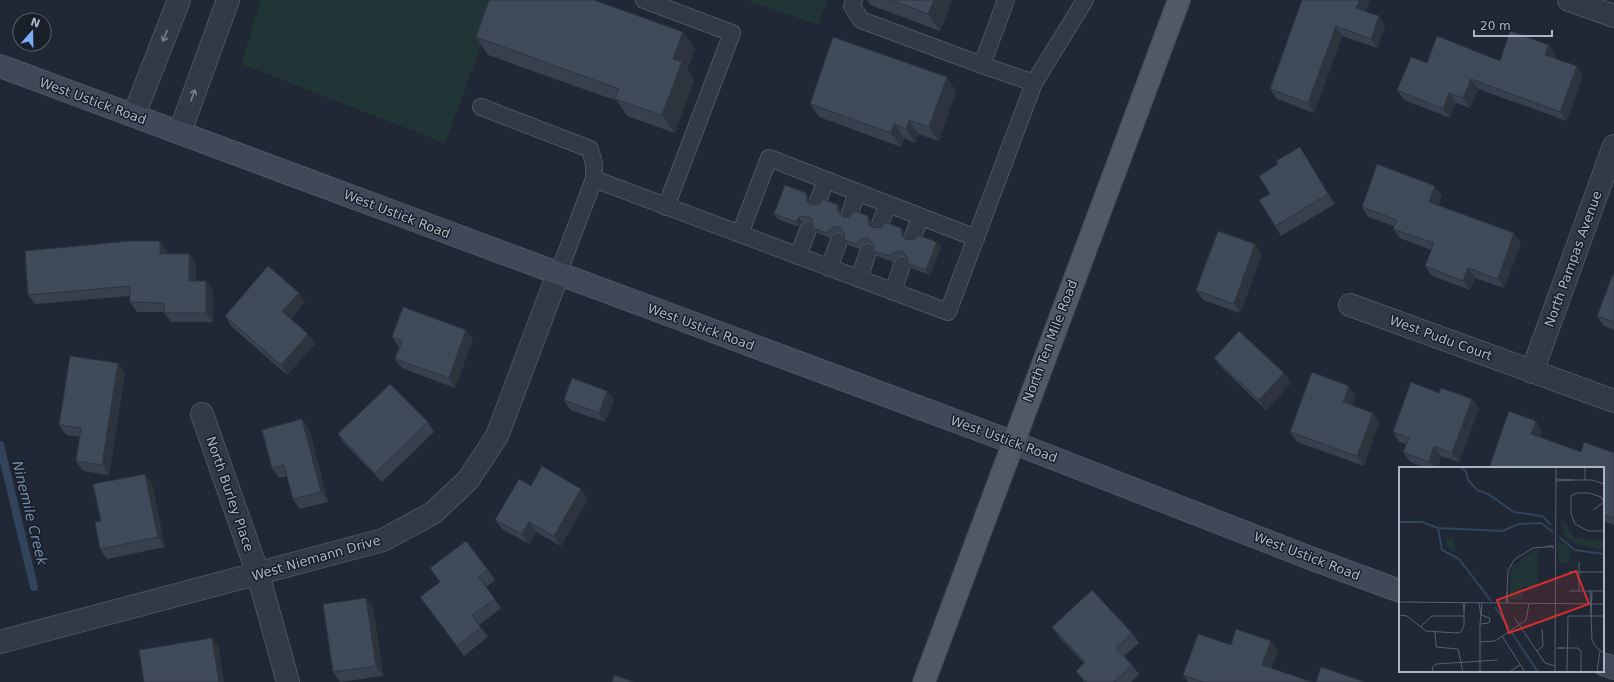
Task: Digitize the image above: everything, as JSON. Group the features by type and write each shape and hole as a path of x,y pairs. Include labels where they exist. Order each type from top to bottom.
{"main road":[{"name":"North Ten Mile Road","path":"924,682 1012,442 1179,0"},
{"name":"West Ustick Road","path":"0,66 1012,442 1310,558 1399,591"},
{"path":"1604,664 1614,668"}],"street":[{"path":"134,115 179,0"},
{"path":"180,132 228,0"},
{"path":"1569,0 1614,16"},
{"name":"North Pampas Avenue","path":"1532,372 1614,146"},
{"name":"West Niemann Drive","path":"0,642 383,540 433,513 468,480 497,436 558,274"},
{"name":"West Pudu Court","path":"1350,305 1614,402"},
{"name":"North Burley Place","path":"202,414 258,574 288,682"}],"lane":[{"path":"644,0 732,33 666,207"},
{"path":"854,0 852,6 861,20 1034,83"},
{"path":"982,65 1006,0"},
{"path":"594,180 948,312 1034,83 1085,0"},
{"path":"481,107 590,149 594,164 594,180 558,274"},
{"path":"740,234 769,158 976,238"},
{"path":"818,201 826,180"},
{"path":"850,213 857,192"},
{"path":"880,224 888,204"},
{"path":"913,236 921,217"},
{"path":"798,256 808,230"},
{"path":"829,268 839,241"},
{"path":"859,279 868,252"},
{"path":"893,292 902,265"}],"shaded area":[{"path":"261,0 498,0 445,143 241,64"},
{"path":"747,0 828,0 818,25"}],"building":[{"path":"489,0 594,0 683,32 673,59 682,62 662,115 615,99 619,89 476,37"},
{"path":"891,0 934,0 928,14"},
{"path":"1302,0 1360,0 1356,8 1379,16 1371,39 1336,26 1308,103 1270,89"},
{"path":"1510,31 1549,45 1545,55 1577,66 1560,112 1471,79 1463,98 1449,93 1443,109 1397,90 1411,57 1427,63 1437,36 1500,61"},
{"path":"833,37 947,77 929,127 909,120 906,129 894,124 891,133 810,104"},
{"path":"1300,147 1328,194 1275,226 1259,200 1270,194 1259,176 1278,164 1276,161"},
{"path":"1377,164 1435,186 1429,202 1514,233 1498,279 1468,268 1463,281 1425,266 1434,243 1393,229 1397,220 1362,207"},
{"path":"785,185 806,193 807,202 811,205 820,204 823,199 838,205 837,210 843,217 849,217 855,211 868,216 869,225 873,228 882,227 885,222 901,228 902,236 906,240 915,239 918,235 937,242 926,270 907,263 908,258 902,251 896,251 890,256 873,251 874,245 868,238 862,238 856,244 844,240 845,234 839,227 834,227 826,233 813,228 812,219 808,216 799,217 796,222 774,214"},
{"path":"1218,231 1255,244 1234,304 1196,290"},
{"path":"130,241 160,241 160,254 189,254 189,281 206,281 206,313 164,313 164,303 130,302 130,286 28,295 25,251"},
{"path":"268,266 299,293 282,311 308,334 281,365 225,316"},
{"path":"1613,274 1614,275 1614,322 1597,316"},
{"path":"403,307 466,330 449,378 395,359 402,341 392,337"},
{"path":"1239,331 1284,373 1259,400 1214,358"},
{"path":"70,356 118,363 102,465 76,461 81,428 59,425"},
{"path":"1312,372 1349,386 1343,402 1373,413 1357,456 1290,432"},
{"path":"572,378 607,391 599,413 564,400"},
{"path":"1411,382 1439,393 1441,388 1472,399 1452,453 1434,446 1429,462 1403,452 1409,438 1393,432"},
{"path":"390,384 428,422 375,473 338,434"},
{"path":"1509,411 1536,421 1531,434 1581,452 1584,442 1614,453 1614,518 1604,514 1604,467 1489,467"},
{"path":"302,419 321,492 293,499 284,465 272,468 262,430"},
{"path":"542,466 581,489 554,536 529,522 522,534 495,520 519,479 531,486"},
{"path":"145,474 158,537 100,549 95,522 101,521 93,484"},
{"path":"466,541 488,570 479,577 495,599 472,615 481,628 457,646 420,597 440,582 430,568"},
{"path":"1092,590 1132,633 1116,648 1132,665 1114,682 1086,682 1076,671 1085,662 1052,627"},
{"path":"366,598 376,666 333,672 323,604"},
{"path":"1236,629 1271,641 1262,665 1312,682 1203,682 1183,675 1198,634 1231,645"},
{"path":"212,638 219,682 144,682 139,650"},
{"path":"1321,667 1365,682 1316,682"},
{"path":"614,675 634,682 612,682"}],"waterway":[{"name":"Ninemile Creek","path":"0,445 34,587"}]}
